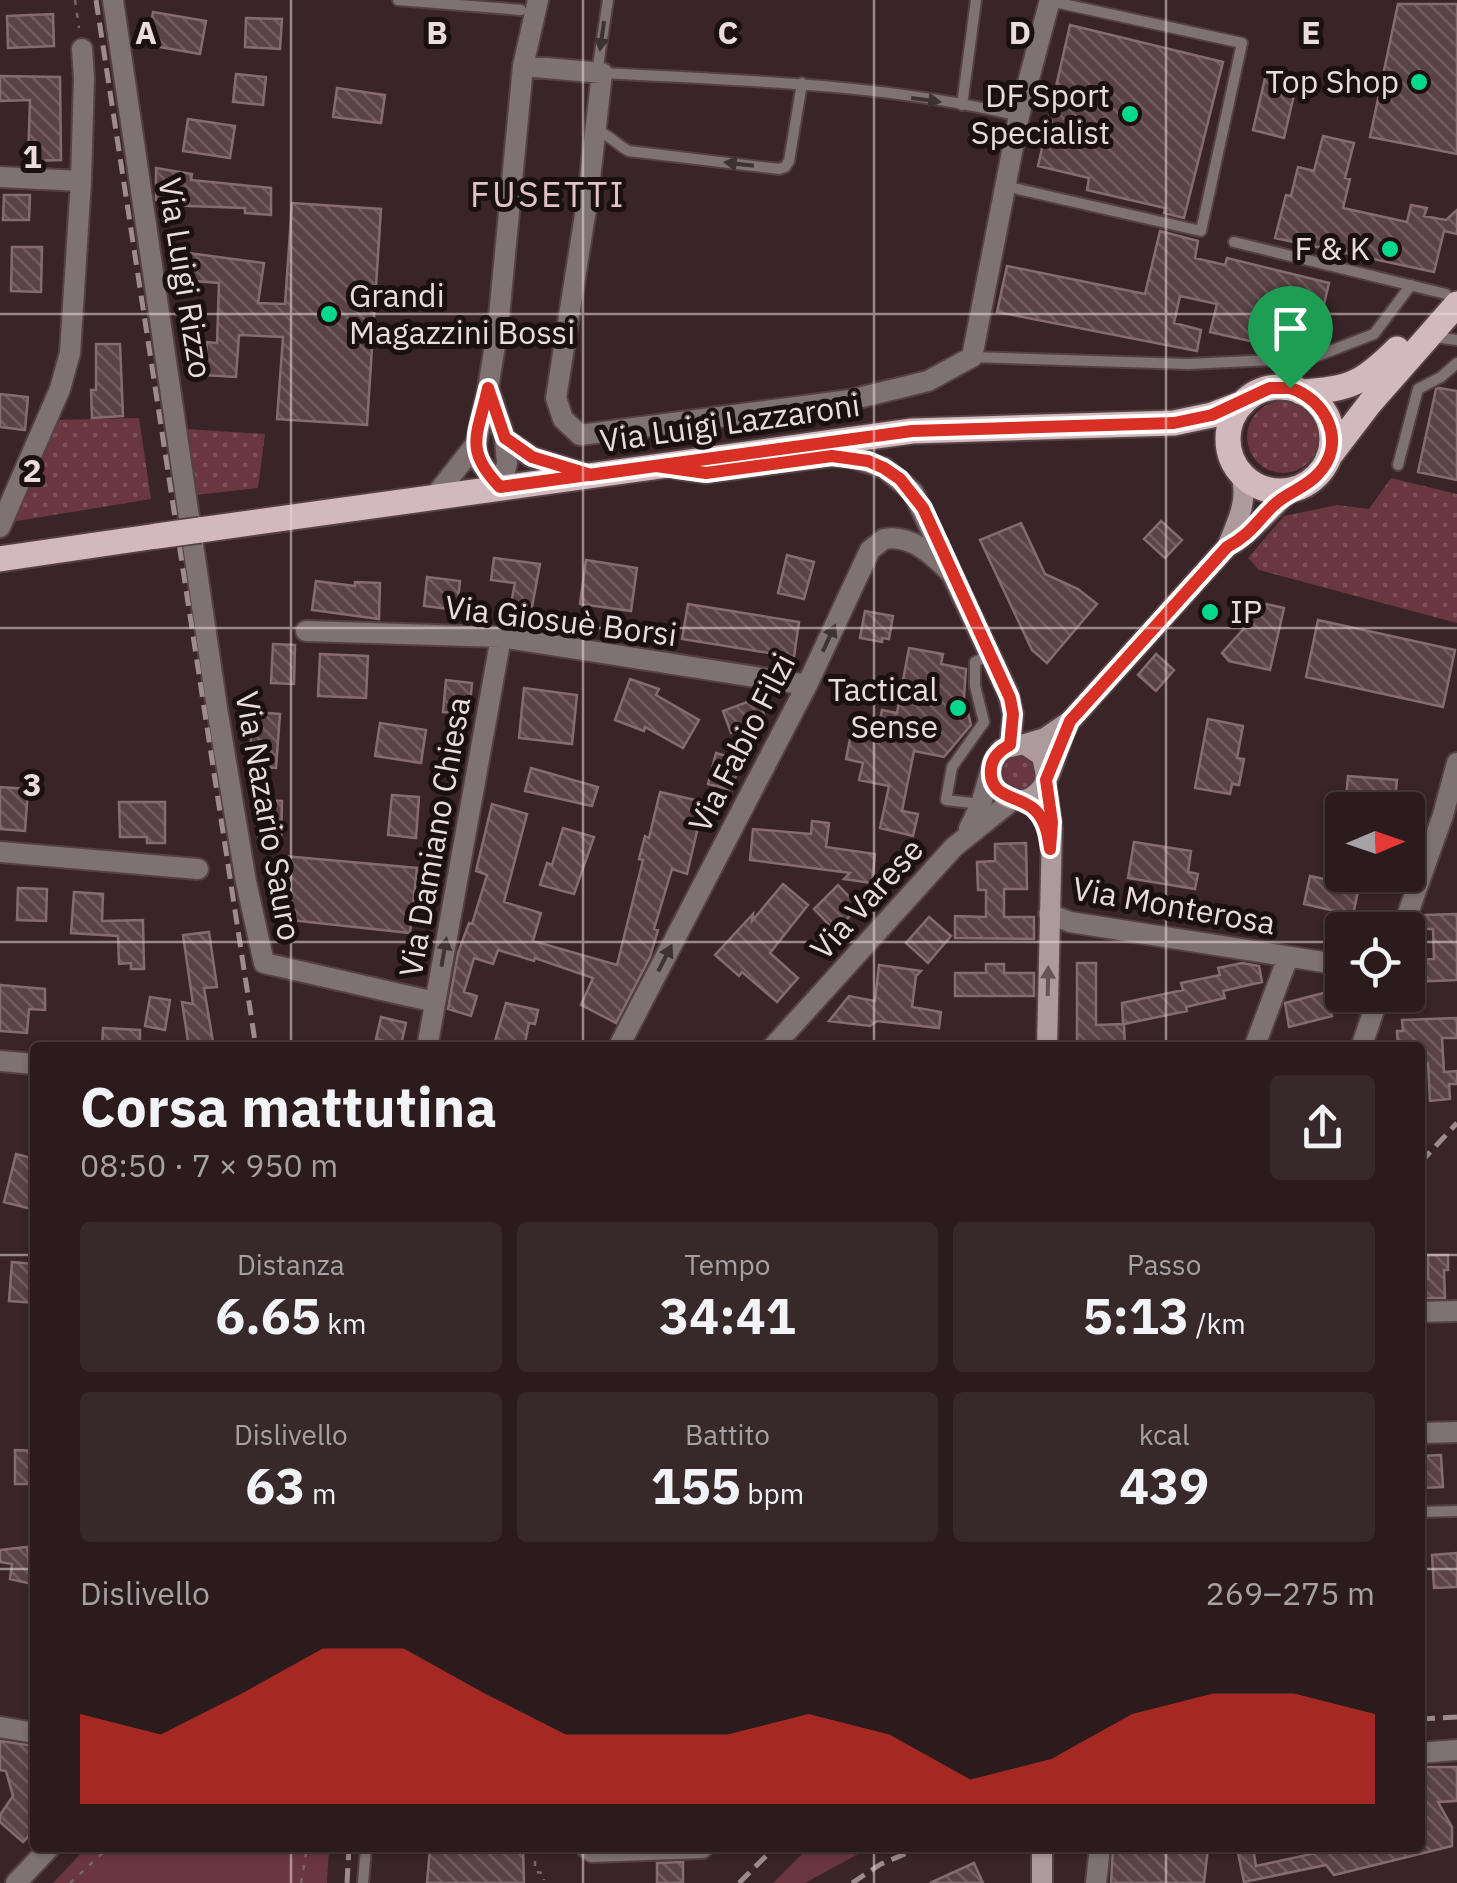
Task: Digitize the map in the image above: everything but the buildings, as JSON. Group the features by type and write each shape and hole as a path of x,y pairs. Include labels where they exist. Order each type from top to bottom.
{"main road":[{"path":"1453,293 1428,337 1370,404 1318,475 1292,490 1264,488 1240,472 1229,446 1230,428 1243,403 1270,388 1301,392 1341,389 1365,379 1453,293"},
{"path":"1301,392 1316,402 1328,418 1332,438 1328,458"},
{"name":"Via Luigi Lazzaroni","path":"0,559 912,431 1174,423 1243,403"},
{"name":"Via Luigi Lazzaroni","path":"1174,423 1229,446"}],"street":[{"name":"Via Luigi Rizzo","path":"114,0 196,566"},
{"path":"523,66 599,73 595,130 556,398 563,420 580,435 850,400 928,380 972,357 1018,116 1050,1"},
{"path":"500,487 478,460 476,444 498,327 526,44 526,3"},
{"path":"0,526 60,389 70,352 81,181 82,49"},
{"path":"0,177 81,181"},
{"path":"488,388 505,438 507,462 500,487"},
{"path":"505,438 532,457 591,475"},
{"path":"435,496 476,444"},
{"path":"656,466 706,473 832,456 868,461 900,479 912,492 990,654 1013,710 1018,745"},
{"path":"966,835 982,804 996,756 1045,738 1070,721 1227,547 1244,497 1240,472"},
{"path":"1227,547 1247,536 1292,490"},
{"name":"Via Fabio Filzi","path":"623,1042 876,543 892,537 902,539 928,550 951,573"},
{"name":"Via Nazario Sauro","path":"196,566 234,817 264,963 435,1002"},
{"name":"Via Giosuè Borsi","path":"306,631 501,637 806,684"},
{"name":"Via Damiano Chiesa","path":"428,1042 501,637"},
{"path":"1017,799 1036,794 1070,721"},
{"path":"1018,745 1041,755 1052,822 1047,1042"},
{"path":"1410,912 1450,815 1457,763"},
{"path":"991,770 996,788 1041,817 1050,849"},
{"name":"Via Varese","path":"777,1042 966,835 1017,799"},
{"path":"0,852 198,869"},
{"name":"Via Monterosa","path":"1049,914 1070,922 1325,963"},
{"name":"Via Monterosa","path":"1256,1042 1288,957"},
{"path":"1363,1042 1373,1012"},
{"path":"0,1060 30,1063"},
{"path":"1425,1312 1457,1312"},
{"path":"1425,1433 1457,1432"},
{"path":"0,1728 30,1731"},
{"path":"1425,1753 1457,1750"},
{"path":"16,1883 45,1852"},
{"path":"1042,1852 1042,1883"},
{"path":"1096,1883 1100,1852"}],"lane":[{"path":"398,0 526,3"},
{"path":"608,0 599,73 833,85 1018,116"},
{"path":"962,105 976,0"},
{"path":"1004,185 1202,231 1242,43 1050,1"},
{"path":"595,130 612,136 620,148 629,151 779,169 788,162 802,83"},
{"path":"1234,242 1453,293"},
{"path":"972,357 1188,364 1312,358 1374,334 1411,285"},
{"path":"1428,337 1457,340"},
{"path":"1398,465 1418,388 1440,377 1457,362"},
{"path":"1440,377 1457,381"},
{"path":"982,804 946,800 952,767 984,722 975,686 975,662 990,654"},
{"path":"1425,1512 1457,1511"},
{"path":"364,1883 366,1852"}],"path":[{"path":"74,0 82,49"},
{"path":"70,1883 104,1852"},
{"path":"302,1883 306,1852"},
{"path":"534,1852 535,1872 544,1872 544,1880"}],"shaded area":[{"path":"1283,401 1308,412 1319,437 1308,462 1283,473 1258,462 1247,437 1258,412"},
{"path":"139,418 151,499 11,522 51,420"},
{"path":"186,429 265,434 258,488 196,495"},
{"path":"1391,478 1457,494 1457,623 1259,570 1248,558 1284,516 1337,505 1369,509"},
{"path":"1017,750 1035,759 1038,779 1023,792 1003,787 1000,761"},
{"path":"82,1852 329,1852 327,1883 53,1883"},
{"path":"804,1852 862,1852 805,1883 773,1883"}],"railway":[{"path":"96,0 255,1042"},
{"path":"1425,1158 1457,1123"},
{"path":"1425,1719 1457,1717"},
{"path":"347,1883 349,1852"},
{"path":"739,1883 770,1852"},
{"path":"852,1883 910,1852"}],"place":[{"name":"Top Shop","path":"1419,82"},
{"name":"DF Sport Specialist","path":"1130,114"},
{"name":"F & K","path":"1390,249"},
{"name":"Grandi Magazzini Bossi","path":"329,314"},
{"name":"IP","path":"1210,612"},
{"name":"Tactical Sense","path":"958,708"}],"district":[{"name":"FUSETTI","path":"548,195"}],"route":[{"path":"1290,388 1270,388 1212,415 1174,423 912,431 656,466 591,475 500,487 478,460 476,444 488,388 505,438 532,457 591,475 656,466 706,473 832,456 868,461 900,479 923,508 1010,698 1010,745 994,759 993,782 1004,796 1020,800 1037,812 1044,822 1050,849 1052,822 1046,780 1070,721 1227,547 1247,536 1273,506 1292,490 1310,482 1324,467 1332,438 1328,418 1316,402 1290,388"}]}
